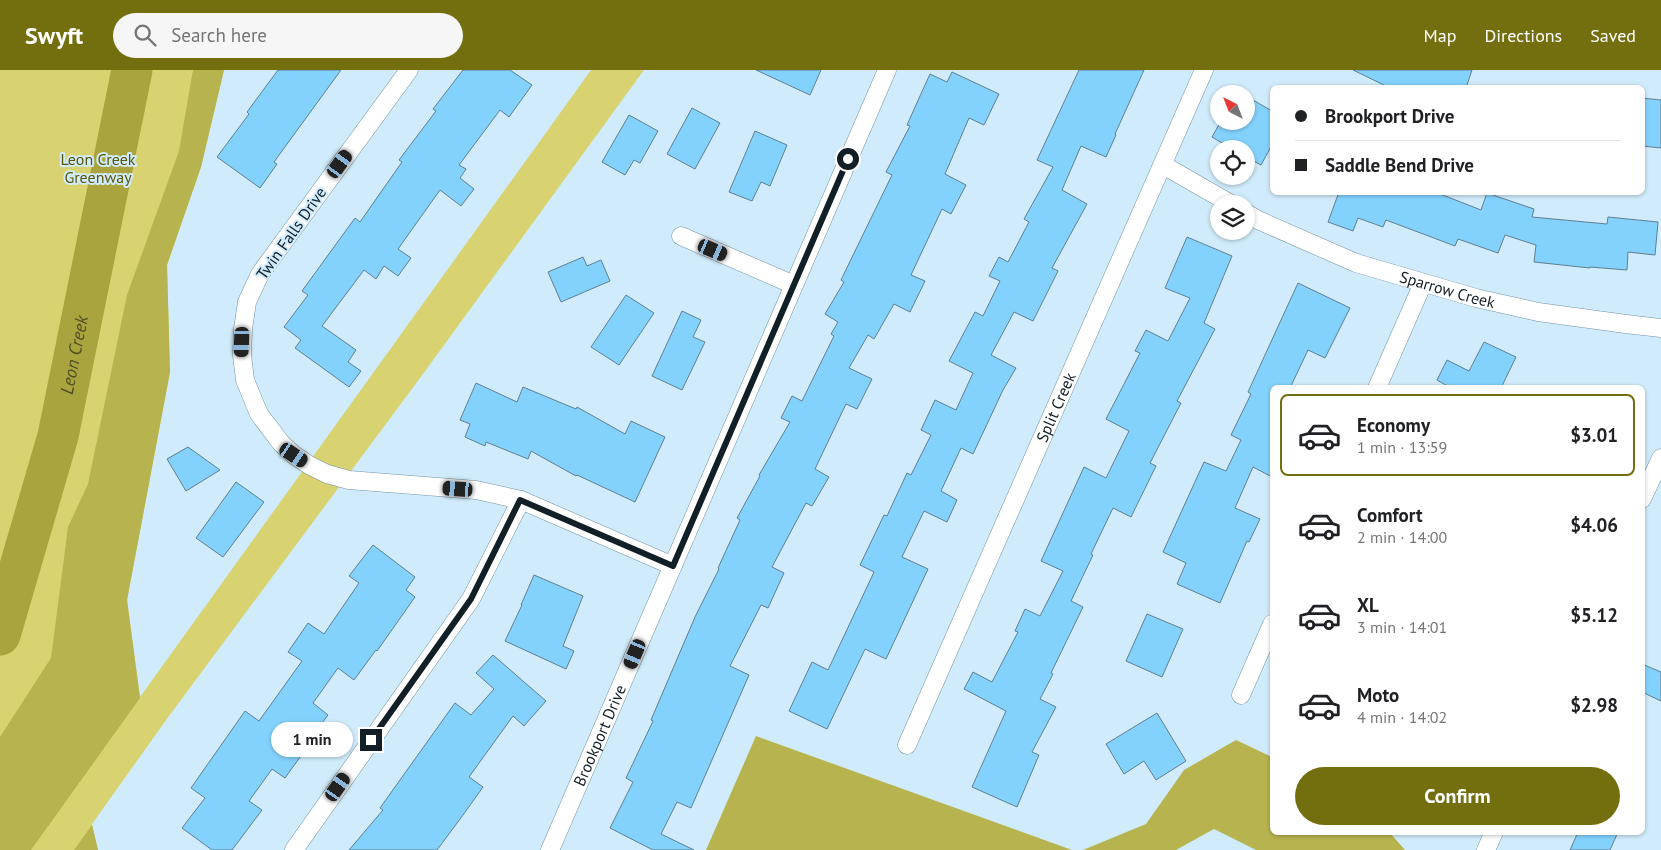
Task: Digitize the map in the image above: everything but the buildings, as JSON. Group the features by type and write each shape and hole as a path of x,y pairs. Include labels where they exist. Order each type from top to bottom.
{"street":[{"name":"Twin Falls Drive","path":"409,70 260,274 247,302 242,355 245,380 260,414 281,443 294,455 326,474 369,483 476,490 520,500 673,566"},
{"name":"Brookport Drive","path":"553,849 887,70"},
{"name":"Split Creek","path":"907,745 1204,70"},
{"path":"1163,165 1215,195"},
{"name":"Sparrow Creek","path":"1255,218 1356,263 1476,298 1538,312 1661,328"},
{"path":"681,236 794,284"},
{"path":"1378,385 1423,283"},
{"path":"1645,493 1661,458"},
{"path":"294,850 471,599 520,500"},
{"path":"1241,695 1270,629"},
{"path":"1486,850 1493,835"}],"green space":[{"name":"Leon Creek Greenway","path":"0,70 224,70 201,167 167,265 170,372 127,600 140,697 591,70 644,70 423,374 169,716 92,824 98,850 0,850"}],"shaded area":[{"path":"193,70 224,70 201,167 167,265 170,372 127,600 140,698 31,850 0,850 0,737 51,658 68,527 88,484 127,295 179,151"},
{"path":"756,736 1072,850 706,850"},
{"path":"1236,740 1270,756 1270,835 1392,835 1405,850 1256,850 1214,829 1176,850 1083,850 1146,824 1184,770"},
{"path":"92,825 98,850 74,850"}],"waterway":[{"name":"Leon Creek","path":"0,635 58,436 132,70"}],"route":[{"path":"371,740 471,599 520,500 673,566 848,159"}]}
